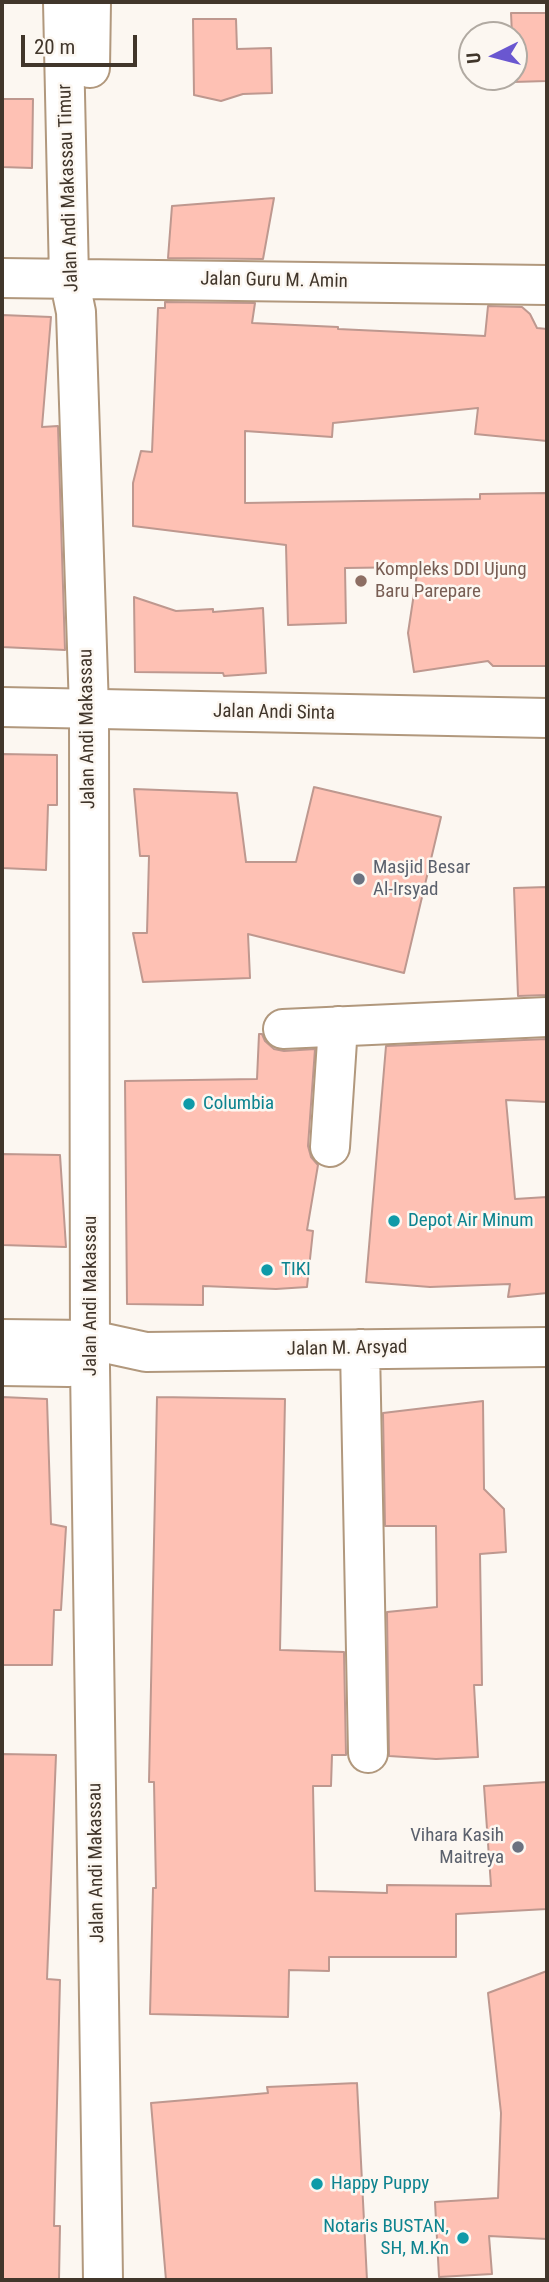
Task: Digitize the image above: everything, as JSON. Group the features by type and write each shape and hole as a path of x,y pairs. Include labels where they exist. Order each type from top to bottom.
{"street":[{"name":"Jalan Andi Makassau Timur","path":"63,2 78,290"},
{"name":"Jalan Andi Makassau Timur","path":"78,290 90,2"},
{"name":"Jalan Guru M. Amin","path":"2,278 78,290 547,285"},
{"name":"Jalan Andi Makassau","path":"78,290 89,709 91,1354 103,2280"},
{"name":"Jalan Andi Sinta","path":"2,707 547,718"},
{"path":"283,1029 547,1017"},
{"path":"330,1147 338,1026"},
{"path":"2,1339 91,1354"},
{"name":"Jalan M. Arsyad","path":"91,1354 547,1347"},
{"path":"360,1349 368,1754"},
{"path":"2,1366 91,1354"}],"building":[{"path":"511,13 547,13 547,81 528,82 528,21 511,21"},
{"path":"193,19 236,19 237,49 271,48 272,93 243,94 221,101 194,95"},
{"path":"2,99 33,99 32,168 2,167"},
{"path":"274,198 263,259 168,258 172,206"},
{"path":"165,302 255,303 252,323 485,336 488,306 522,307 530,314 537,328 547,329 547,441 475,434 478,408 333,423 332,437 245,431 245,503 480,499 480,494 547,493 547,666 493,666 488,661 414,672 408,633 418,567 345,568 346,623 288,625 286,545 133,526 133,483 141,451 152,452 158,308 165,308"},
{"path":"2,315 51,317 42,427 58,426 65,650 2,647"},
{"path":"134,597 176,611 213,609 213,612 263,608 266,673 224,676 223,673 135,672"},
{"path":"2,754 57,755 57,805 48,805 46,870 2,868"},
{"path":"314,787 441,817 404,973 248,934 250,978 143,982 133,933 147,933 149,856 140,856 134,789 237,793 246,862 296,862"},
{"path":"547,887 547,995 518,996 514,888"},
{"path":"259,1034 262,1034 274,1049 315,1049 308,1146 311,1157 318,1165 307,1230 313,1231 307,1287 276,1289 203,1286 203,1305 127,1304 125,1081 257,1079"},
{"path":"547,1039 547,1102 506,1100 515,1199 547,1197 547,1293 508,1297 510,1284 430,1287 366,1282 386,1046"},
{"path":"2,1154 60,1155 66,1247 2,1245"},
{"path":"2,1397 47,1399 51,1524 66,1527 61,1610 54,1610 52,1665 2,1665"},
{"path":"157,1397 285,1399 280,1650 344,1652 346,1755 332,1755 331,1786 313,1786 315,1891 387,1893 387,1885 491,1886 484,1786 547,1782 547,1909 456,1914 456,1957 329,1957 329,1971 289,1970 288,2017 150,2014 153,1888 156,1888 154,1782 149,1782"},
{"path":"483,1401 484,1489 504,1509 506,1552 480,1554 482,1685 474,1685 478,1757 436,1759 389,1756 387,1612 437,1607 436,1526 385,1526 383,1413"},
{"path":"2,1754 56,1755 47,1979 60,1980 54,2226 60,2226 59,2280 2,2280"},
{"path":"547,1971 547,2239 489,2236 492,2274 439,2277 435,2202 498,2198 501,2113 488,1993"},
{"path":"357,2083 367,2280 166,2280 151,2103 268,2093 267,2087"}],"place":[{"name":"Kompleks DDI Ujung Baru Parepare","path":"361,581"},
{"name":"Masjid Besar Al-Irsyad","path":"359,879"},
{"name":"Columbia","path":"189,1104"},
{"name":"Depot Air Minum","path":"394,1221"},
{"name":"TIKI","path":"267,1270"},
{"name":"Vihara Kasih Maitreya","path":"518,1847"},
{"name":"Happy Puppy","path":"317,2184"},
{"name":"Notaris BUSTAN, SH, M.Kn","path":"463,2238"}]}
